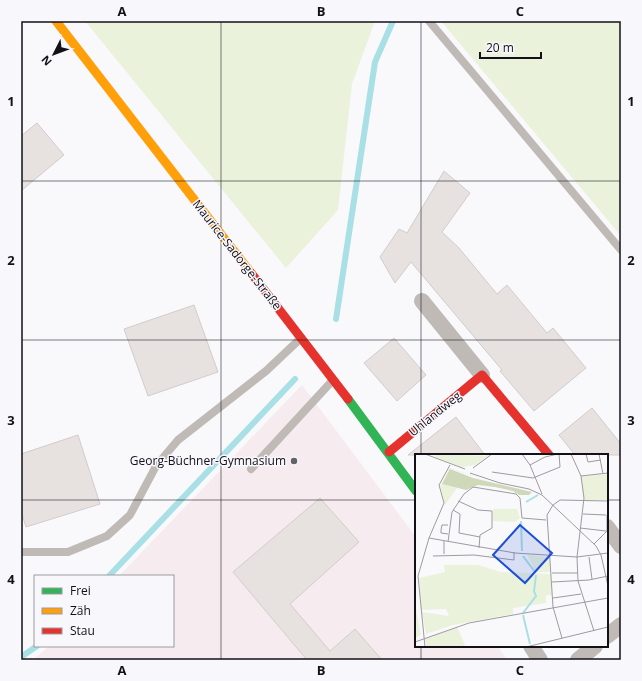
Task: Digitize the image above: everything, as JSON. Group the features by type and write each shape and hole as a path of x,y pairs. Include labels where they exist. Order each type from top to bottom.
{"street":[{"name":"Maurice-Sadorge-Straße","path":"56,21 334,379 389,452 415,490"},
{"path":"422,302 548,454"},
{"name":"Uhlandweg","path":"389,452 482,375"},
{"path":"608,528 621,546"},
{"path":"608,635 621,625"},
{"path":"532,647 540,660"},
{"path":"578,660 594,647"}],"lane":[{"path":"429,21 621,250"},
{"path":"21,552 68,552 107,536 130,515 156,466 178,440 266,371 301,337"},
{"path":"251,469 334,379"}],"shaded area":[{"name":"Georg-Büchner-Gymnasium","path":"302,385 415,536 415,647 499,647 507,660 33,660 48,647 174,647 174,575 120,575"}],"green space":[{"path":"85,21 375,21 352,84 338,210 286,268"},
{"path":"441,21 621,21 621,236"}],"building":[{"path":"37,123 64,155 21,191 21,136"},
{"path":"444,171 470,193 442,232 459,248 497,294 507,285 547,333 553,328 586,368 534,411 500,371 502,370 411,262 395,283 380,257 399,229 407,233"},
{"path":"194,305 218,372 148,396 124,329"},
{"path":"394,338 426,375 397,401 364,363"},
{"path":"592,408 621,444 621,455 574,454 559,435"},
{"path":"456,417 484,454 415,454 408,455"},
{"path":"78,435 100,504 26,527 21,511 21,454"},
{"path":"320,498 359,542 290,604 330,651 355,629 382,660 307,660 233,572"}],"waterway":[{"path":"336,319 375,62 393,21"},
{"path":"110,575 295,379"},
{"path":"21,657 36,647"}],"traffic: fast":[{"path":"348,399 415,490"}],"traffic: slow":[{"path":"56,21 251,273"}],"traffic: jam":[{"path":"251,273 348,399"},
{"path":"389,452 482,375 548,454"}],"place":[{"name":"Georg-Büchner-Gymnasium","path":"294,461"}]}
